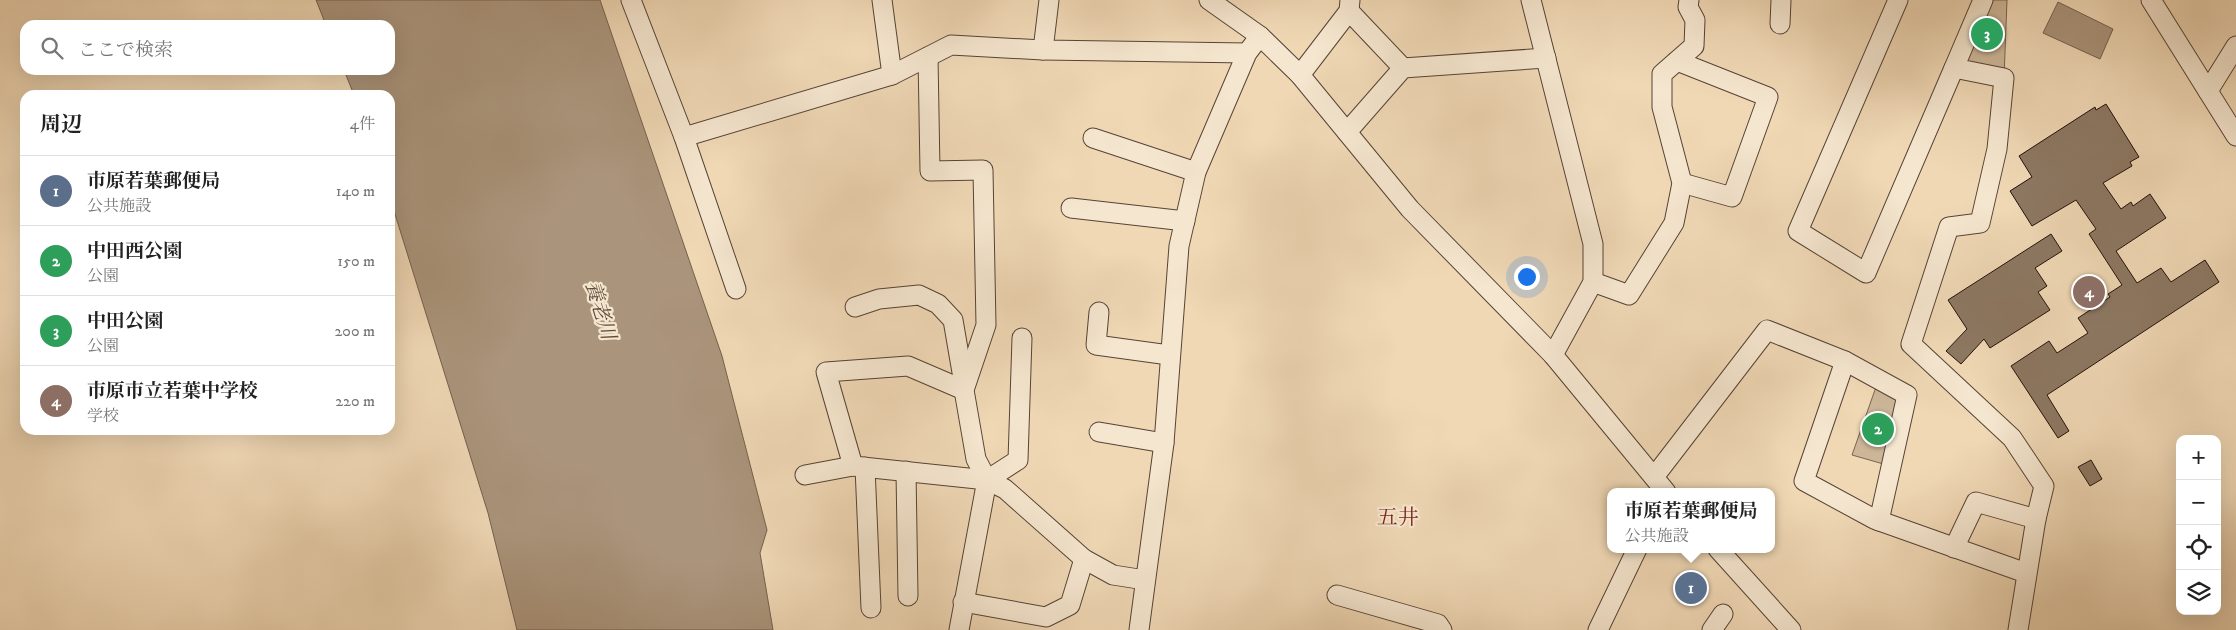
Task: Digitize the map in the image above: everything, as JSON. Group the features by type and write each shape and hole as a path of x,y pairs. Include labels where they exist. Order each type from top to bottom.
{"street":[{"path":"631,0 684,137 736,289"},
{"path":"882,0 892,75"},
{"path":"1043,50 1048,0"},
{"path":"1209,0 1260,36 1300,76 1410,209 1553,354 1662,488 1767,330 1845,361 1907,395 1879,521"},
{"path":"1531,0 1593,244 1593,282 1553,354"},
{"path":"1593,282 1629,295 1674,223 1682,183 1662,107 1662,74 1694,46 1695,20 1688,7 1690,0"},
{"path":"1780,24 1781,0"},
{"path":"1898,0 1798,231 1866,274 1983,0"},
{"path":"2151,0 2166,9 2208,91 2236,136"},
{"path":"1300,76 1349,5 1403,68"},
{"path":"1139,630 1144,580 1164,443 1169,355 1179,246 1196,172 1247,53 1260,36"},
{"path":"684,137 892,75 951,45 1043,50 1247,53"},
{"path":"2208,91 2236,46"},
{"path":"928,57 930,170 983,170 986,325 964,390"},
{"path":"1347,132 1403,68 1546,58"},
{"path":"1677,61 1768,97 1732,197 1682,183"},
{"path":"1954,68 2004,78 1997,150 1980,223 1948,227 1911,344 2012,438 2044,486 2026,573 2018,630"},
{"path":"1093,138 1196,172"},
{"path":"1071,208 1185,221"},
{"path":"856,307 879,299 919,295 938,304 953,320 976,459 987,480 959,630"},
{"path":"1100,312 1096,345 1169,355"},
{"path":"987,480 1018,460 1022,338"},
{"path":"1845,361 1804,481 1879,521 2026,573"},
{"path":"872,608 859,466 826,372 908,366 964,390"},
{"path":"1099,432 1164,443"},
{"path":"805,475 859,466 987,480 1005,489 1084,559 1113,576 1144,580"},
{"path":"906,471 908,596"},
{"path":"1954,548 1976,502 2036,519"},
{"path":"1598,630 1635,553"},
{"path":"1721,553 1786,628"},
{"path":"963,602 1046,618 1070,605 1084,559"},
{"path":"1337,595 1438,624 1442,630"},
{"path":"1712,630 1723,614"}],"shaded area":[{"path":"1985,0 2007,0 2004,78 1954,68"},
{"path":"1876,387 1895,395 1899,403 1887,465 1852,455"}],"water":[{"name":"養老川","path":"316,0 600,0 722,356 767,530 760,553 773,630 517,630 488,513 395,214 395,90 352,90 346,75 395,75 395,20 324,20"},
{"path":"2058,2 2113,29 2100,59 2043,33"}],"building":[{"path":"2106,104 2139,157 2130,162 2132,166 2103,183 2121,209 2131,202 2133,206 2150,194 2166,218 2116,251 2137,283 2161,268 2171,282 2205,260 2219,282 2047,395 2069,431 2058,438 2011,366 2049,341 2057,353 2088,333 2078,318 2110,297 2108,294 2122,285 2089,234 2096,229 2076,200 2032,226 2010,191 2032,177 2019,156 2095,107 2096,110"},
{"path":"2051,234 2062,251 2035,268 2047,286 2038,292 2050,310 1990,348 1984,339 1961,364 1946,351 1967,329 1948,300"},
{"path":"2091,460 2102,479 2090,486 2078,467"}],"place":[{"name":"中田公園","path":"1987,34"},
{"name":"市原市立若葉中学校","path":"2089,292"},
{"name":"中田西公園","path":"1878,429"},
{"name":"市原若葉郵便局","path":"1691,588"}],"district":[{"name":"五井","path":"1398,517"}]}
